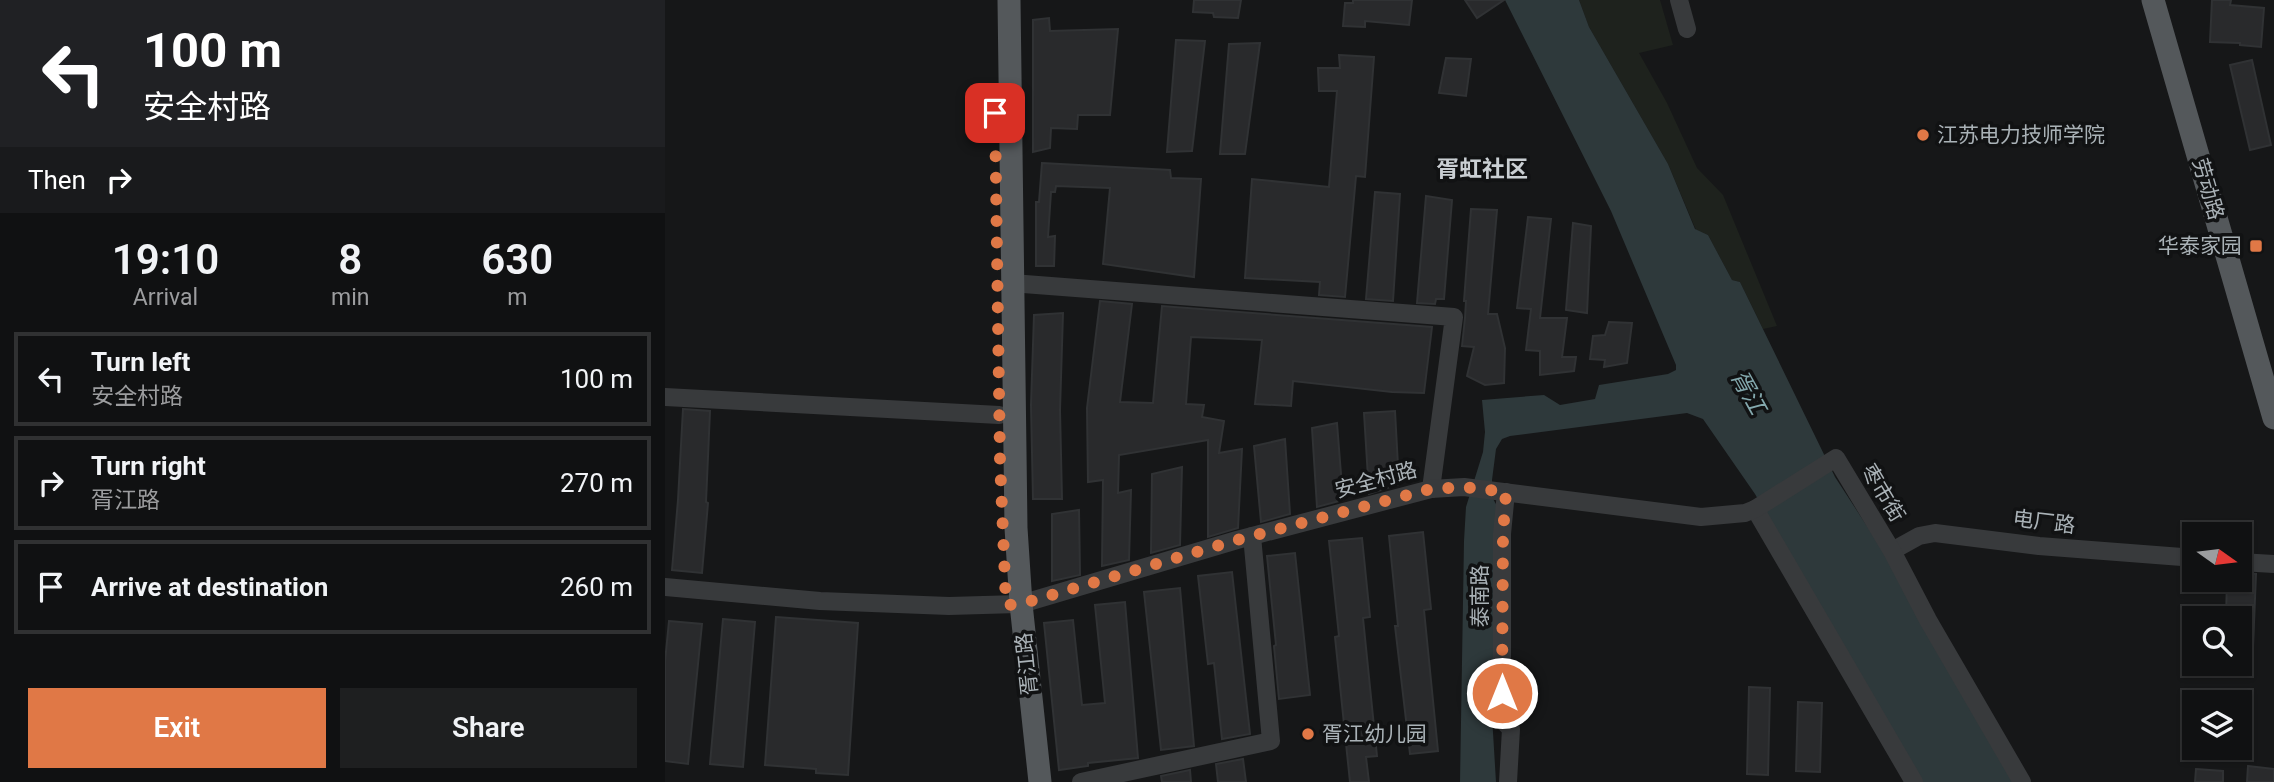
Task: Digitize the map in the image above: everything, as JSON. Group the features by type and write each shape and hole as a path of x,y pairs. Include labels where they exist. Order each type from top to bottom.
{"main road":[{"name":"胥江路","path":"994,0 999,415 1025,782"},
{"name":"胥江路","path":"1009,0 1014,604 1040,782"},
{"name":"劳动路","path":"2154,0 2274,418"},
{"name":"劳动路","path":"2168,0 2274,368"}],"street":[{"path":"1679,0 1688,29"},
{"path":"1011,283 1454,317 1431,489"},
{"path":"665,397 999,415"},
{"name":"安全村路","path":"665,587 820,601 950,606 1014,604 1252,536 1431,489 1464,487 1701,517 1745,513 1833,460"},
{"name":"枣市街","path":"1833,460 1892,551 1927,620 2022,782"},
{"name":"泰南路","path":"1501,491 1502,720 1511,729 1508,782"},
{"path":"1758,507 1913,782"},
{"name":"电厂路","path":"1892,551 1919,536 1935,533 2039,546 2182,557"},
{"path":"1081,782 1104,780 1271,741 1252,536"},
{"path":"2252,563 2274,564"}],"shaded area":[{"path":"1579,0 1660,0 1673,45 1639,53 1667,103 1697,168 1723,195 1777,326 1763,329 1740,282 1732,280 1708,235 1696,230 1668,164 1589,27"}],"water":[{"name":"胥江","path":"1505,0 1579,0 1589,27 1668,164 1695,229 1708,235 1732,280 1740,282 1835,477 1878,543 2016,782 1921,782 1755,494 1703,419 1687,413 1502,439 1496,449 1492,480 1492,497 1497,506 1495,696 1492,716 1496,782 1460,782 1464,541 1466,507 1483,452 1485,432 1482,400 1544,395 1560,405 1595,399 1599,385 1668,374 1676,370 1611,211"}],"building":[{"path":"1194,0 1241,0 1238,18 1214,17 1213,13 1193,12"},
{"path":"1353,0 1412,0 1409,25 1365,21 1365,27 1343,26 1345,3 1353,3"},
{"path":"1465,0 1504,0 1477,18"},
{"path":"2212,0 2231,0 2230,5 2264,8 2261,47 2210,42"},
{"path":"1049,18 1050,31 1118,29 1110,115 1078,115 1077,129 1051,128 1050,148 1033,152 1033,20"},
{"path":"1176,40 1205,41 1192,151 1167,152"},
{"path":"1260,43 1245,154 1220,154 1229,44"},
{"path":"1339,55 1374,57 1365,177 1356,176 1345,297 1319,295 1320,282 1245,278 1252,179 1329,187 1337,91 1319,91 1318,68 1340,68"},
{"path":"1446,58 1471,59 1466,96 1439,93"},
{"path":"2252,60 2271,145 2250,150 2230,65"},
{"path":"1042,163 1170,170 1171,178 1201,179 1194,277 1103,264 1110,188 1056,186 1055,192 1051,192 1048,237 1055,236 1054,266 1036,266 1036,202 1039,202"},
{"path":"1375,192 1400,194 1393,301 1366,299"},
{"path":"1426,196 1452,200 1444,299 1436,299 1435,304 1417,303"},
{"path":"1471,209 1497,210 1488,314 1497,314 1505,348 1504,383 1485,385 1467,376 1474,347 1462,346"},
{"path":"1528,217 1551,219 1540,318 1567,318 1562,357 1576,357 1574,371 1540,375 1540,351 1526,350 1531,309 1517,308"},
{"path":"1573,223 1591,226 1587,313 1566,310"},
{"path":"1100,301 1132,304 1120,402 1153,403 1162,306 1432,327 1424,393 1293,381 1291,406 1255,404 1262,340 1191,337 1186,404 1204,405 1202,417 1224,421 1219,453 1242,449 1238,528 1208,537 1208,440 1119,455 1118,493 1131,490 1129,560 1102,566 1103,480 1088,482 1087,408"},
{"path":"1063,313 1060,410 1062,499 1033,499 1031,405 1034,315"},
{"path":"1609,322 1632,323 1627,363 1604,367 1605,360 1590,359 1593,336 1605,335"},
{"path":"683,409 710,411 708,503 702,573 672,570"},
{"path":"1395,411 1399,484 1369,494 1364,413"},
{"path":"1337,423 1343,500 1317,507 1312,428"},
{"path":"1285,439 1290,514 1261,522 1254,446"},
{"path":"1182,467 1180,545 1151,553 1152,474"},
{"path":"1079,510 1080,575 1052,581 1052,514"},
{"path":"1423,532 1431,609 1424,610 1438,751 1410,754 1395,626 1398,626 1389,536"},
{"path":"1362,538 1370,617 1363,618 1377,756 1366,757 1369,782 1350,782 1335,637 1339,636 1329,541"},
{"path":"1295,553 1310,695 1279,699 1267,556"},
{"path":"1232,572 1250,734 1222,739 1214,663 1208,664 1198,576"},
{"path":"2252,574 2256,574 2252,672 2252,606 2226,606 2227,592 2252,592"},
{"path":"1180,588 1194,746 1161,750 1144,592"},
{"path":"1125,602 1138,758 1088,763 1088,766 1059,770 1044,623 1073,620 1082,705 1105,703 1095,605"},
{"path":"776,617 858,623 848,775 816,773 816,769 765,765"},
{"path":"723,619 755,622 743,767 710,764"},
{"path":"669,621 702,624 688,764 665,761 665,662"},
{"path":"1749,687 1770,688 1768,775 1747,774"},
{"path":"1798,702 1822,703 1820,772 1796,771"},
{"path":"1243,759 1246,782 1218,782 1216,764"},
{"path":"2248,766 2274,769 2274,782 2247,782"},
{"path":"2196,769 2223,771 2223,782 2195,782"},
{"path":"1190,770 1191,782 1162,782 1161,776"}],"place":[{"name":"江苏电力技师学院","path":"1923,135"},
{"name":"华泰家园","path":"2256,246"},
{"name":"胥江幼儿园","path":"1308,734"}],"district":[{"name":"胥虹社区","path":"1482,169"}],"route":[{"path":"995,113 998,371 1006,605 1021,604 1237,540 1431,489 1448,486 1506,492 1503,534 1502,693"}]}
